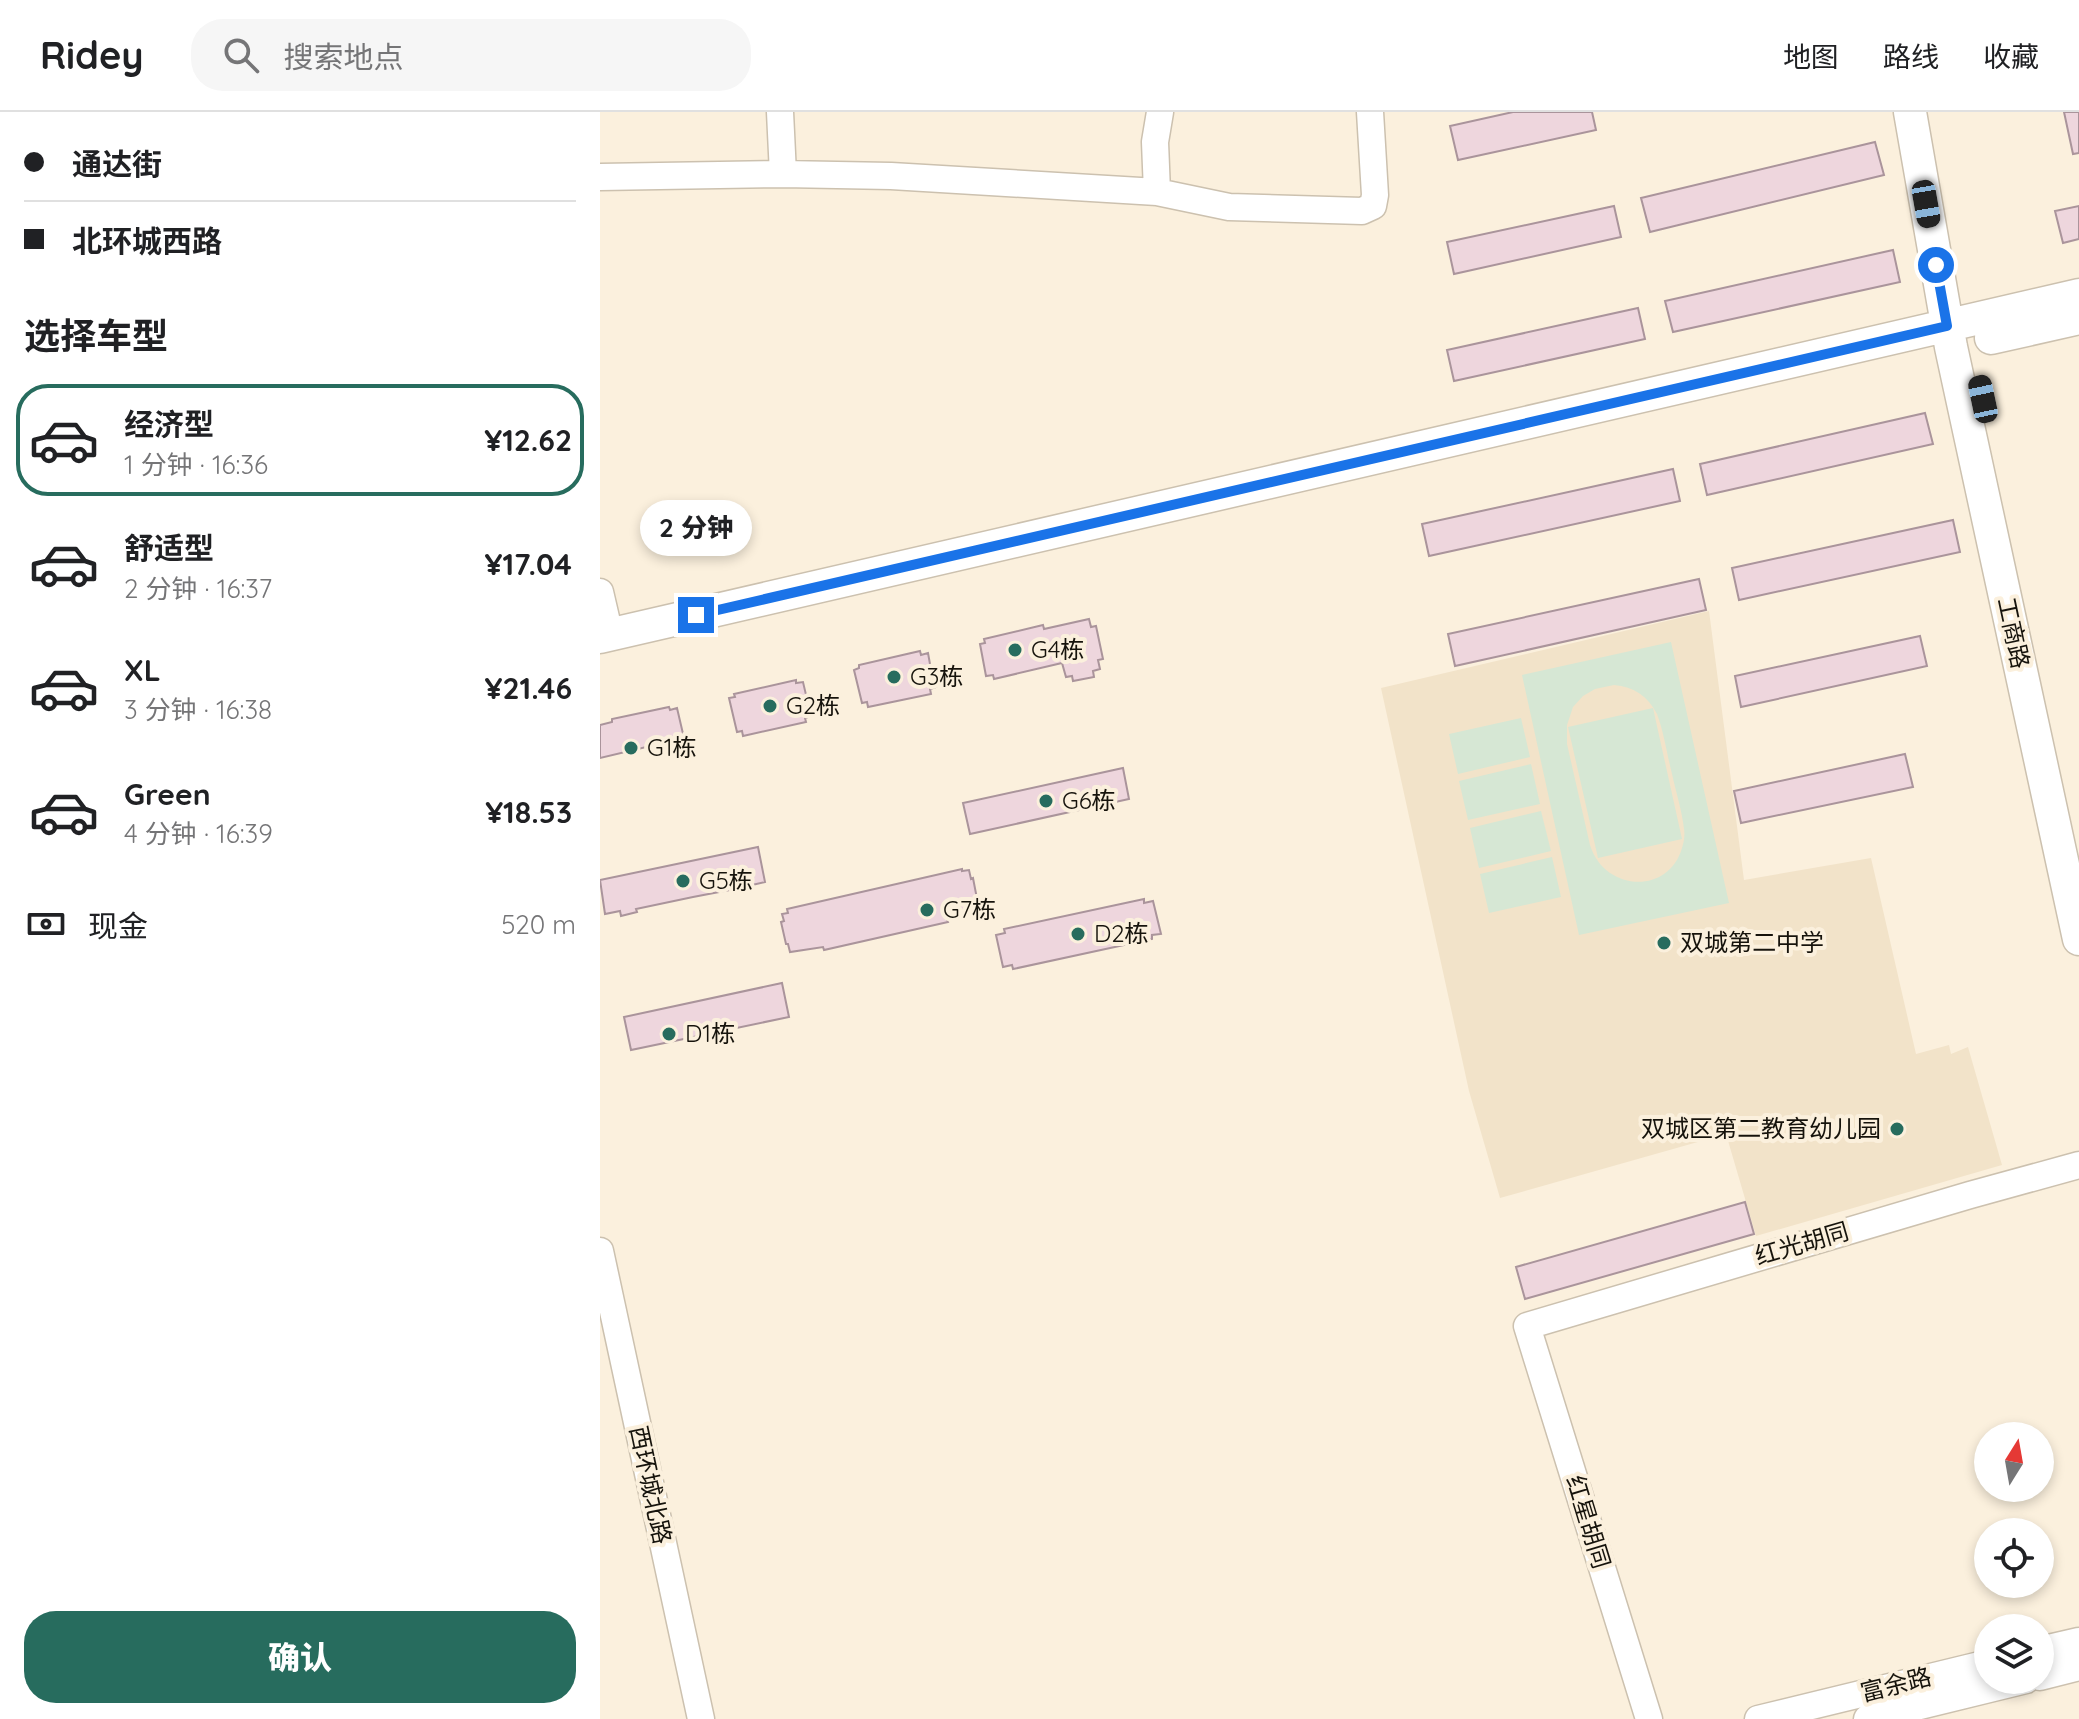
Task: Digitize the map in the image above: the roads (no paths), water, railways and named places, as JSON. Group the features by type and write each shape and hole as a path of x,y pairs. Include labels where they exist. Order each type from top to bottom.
{"main road":[{"path":"1910,112 1959,334"},
{"path":"1930,112 1959,334"},
{"path":"603,643 1959,334 2079,295"},
{"path":"1959,334 2079,318"},
{"name":"工商路","path":"1959,334 2079,845"},
{"name":"工商路","path":"1959,334 2079,939"}],"street":[{"path":"780,112 783,174"},
{"path":"1157,192 1155,142 1160,112"},
{"path":"600,177 891,176 1157,192 1229,207 1362,211 1373,206 1375,195 1370,112 1360,112"},
{"path":"600,592 603,643"},
{"name":"红光胡同","path":"1527,1326 2079,1165"},
{"name":"西环城北路","path":"600,1251 701,1719"},
{"name":"红星胡同","path":"1527,1326 1649,1719"},
{"path":"2054,1647 2079,1641"},
{"name":"富余路","path":"1758,1719 1974,1666"},
{"path":"2054,1676 2078,1673"},
{"name":"富余路","path":"1867,1719 1974,1693"}],"place":[{"name":"G4栋","path":"1015,650"},
{"name":"G3栋","path":"894,677"},
{"name":"G2栋","path":"770,706"},
{"name":"G1栋","path":"631,748"},
{"name":"G6栋","path":"1046,801"},
{"name":"G5栋","path":"683,881"},
{"name":"G7栋","path":"927,910"},
{"name":"D2栋","path":"1078,934"},
{"name":"双城第二中学","path":"1664,943"},
{"name":"D1栋","path":"669,1034"},
{"name":"双城区第二教育幼儿园","path":"1897,1129"}]}
